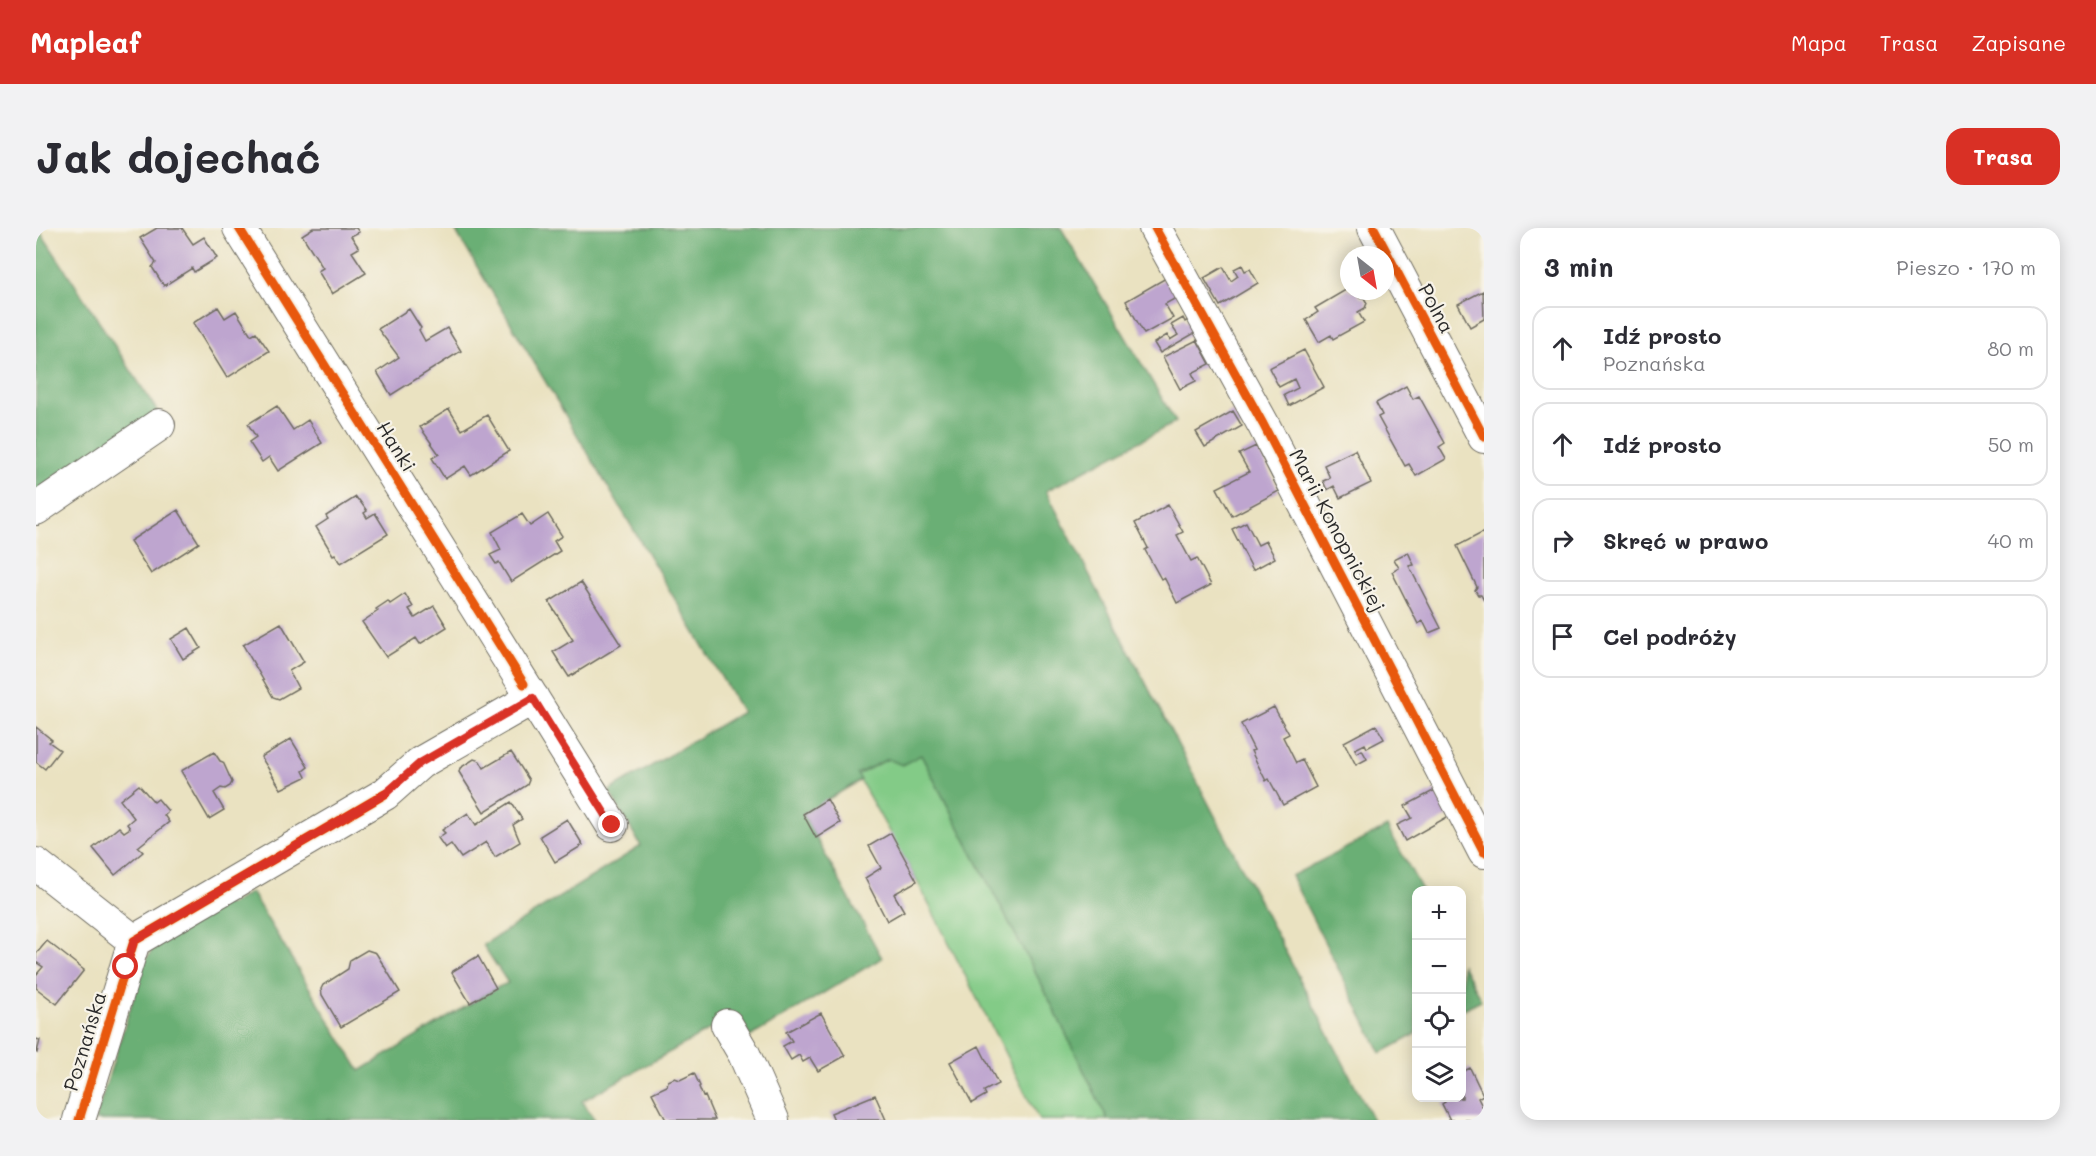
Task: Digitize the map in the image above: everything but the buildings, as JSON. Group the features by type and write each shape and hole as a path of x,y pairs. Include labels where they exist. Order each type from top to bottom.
{"street":[{"name":"Hanki","path":"239,228 612,825"},
{"name":"Marii Konopnickiej","path":"1155,228 1263,424 1484,852"},
{"name":"Polna","path":"1374,228 1484,437"},
{"path":"36,509 159,425"},
{"path":"36,864 134,941 385,794 420,763 529,691"},
{"name":"Poznańska","path":"79,1120 134,941"},
{"path":"727,1025 744,1054 773,1120"}],"green space":[{"path":"36,228 158,412 36,495"},
{"path":"454,228 1061,228 1176,422 1046,491 1373,1120 1108,1120 1045,991 921,755 902,765 888,759 857,774 861,780 803,814 882,958 750,1037 738,1014 582,1101 595,1120 95,1120 145,961 157,942 224,903 230,905 251,892 360,1071 496,988 508,983 483,945 641,846 609,791 742,712"},
{"path":"921,755 1045,991 1108,1120 1039,1120 917,881 857,775 888,759"},
{"path":"1387,827 1420,886 1412,886 1412,1036 1381,1053 1291,876"},
{"path":"1466,972 1481,1000 1466,1008"}],"cycle path":[{"path":"239,228 524,684"},
{"path":"1155,228 1263,424 1484,852"},
{"path":"1374,228 1484,437"},
{"path":"79,1120 134,941 385,794"}],"route":[{"path":"126,967 134,941 385,794 420,763 533,698 612,825"}]}
